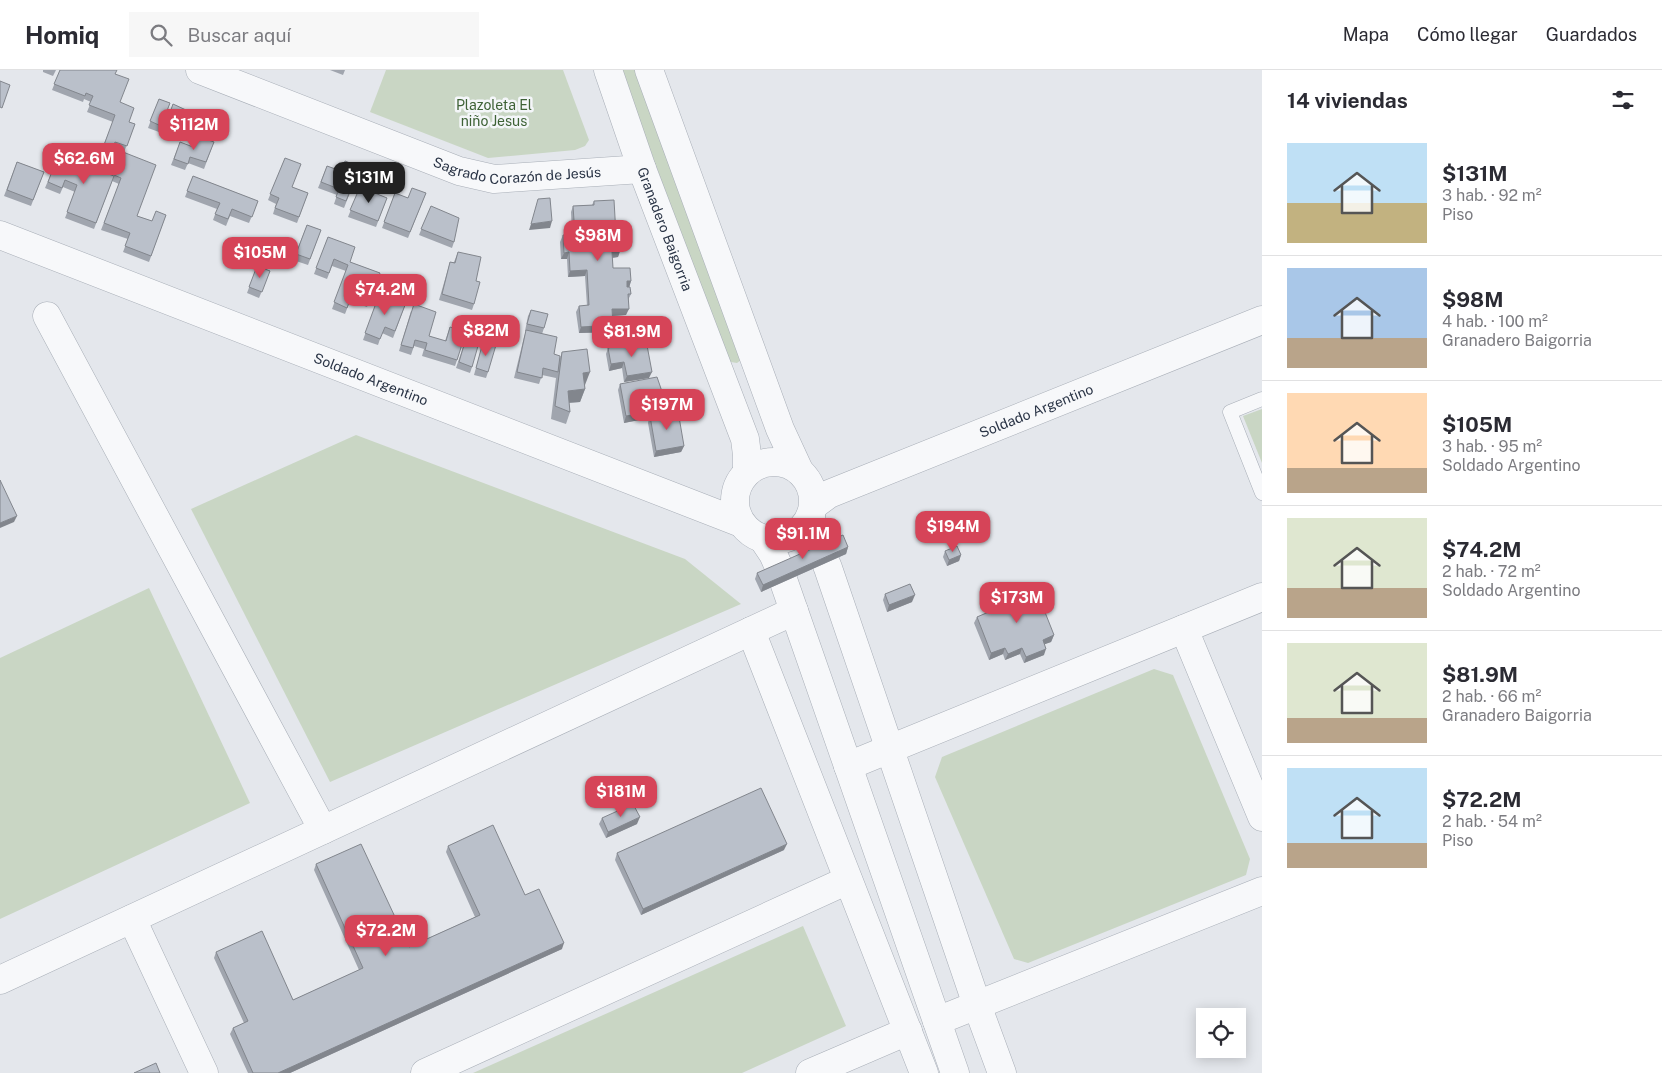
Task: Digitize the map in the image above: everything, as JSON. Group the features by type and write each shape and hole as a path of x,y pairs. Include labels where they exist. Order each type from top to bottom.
{"street":[{"name":"Sagrado Corazón de Jesús","path":"200,70 459,171 494,179 642,169"},
{"name":"Granadero Baigorria","path":"608,70 642,169 745,440 747,472"},
{"path":"649,70 780,429 798,468 808,479 813,491 811,526 828,568 977,1006 1002,1073"},
{"name":"Soldado Argentino","path":"0,235 741,523"},
{"path":"47,316 323,830"},
{"name":"Soldado Argentino","path":"812,511 829,494 1262,320"},
{"path":"798,468 786,462 772,461 758,464 747,472 738,483 734,497 736,510 741,523 750,533 763,539 777,540 790,537 802,529 812,511"},
{"path":"763,539 774,554 955,1073"},
{"path":"848,766 1262,597"},
{"path":"0,980 794,611"},
{"path":"1184,629 1262,817"},
{"path":"751,631 924,1073"},
{"path":"425,1073 848,880"},
{"path":"937,1021 1262,891"},
{"path":"873,942 945,912"},
{"path":"132,919 204,1073"},
{"path":"810,1073 908,1031"}],"lane":[{"path":"1261,486 1230,412 1262,399"}],"green space":[{"name":"Plazoleta El niño Jesus","path":"386,70 563,70 589,140 585,146 575,150 488,158 370,112"},
{"path":"621,70 639,70 741,360 737,363 731,362 726,357"},
{"path":"1262,409 1262,463 1243,416"},
{"path":"356,435 685,559 741,604 330,782 191,509"},
{"path":"149,588 250,803 0,919 0,658"},
{"path":"1154,669 1173,675 1250,859 1246,875 1028,963 1014,959 935,777 942,757"},
{"path":"803,926 846,1026 742,1073 473,1073"}],"building":[{"path":"60,70 117,70 115,74 129,79 120,102 134,108 129,122 135,124 127,146 115,142 113,148 104,145 115,115 89,105 93,96 86,93 85,96 54,84"},
{"path":"0,81 10,85 2,108 0,107"},
{"path":"159,99 170,103 161,126 150,121"},
{"path":"173,104 186,110 179,128 173,125 175,120 168,118"},
{"path":"197,136 214,142 206,162 190,157 188,164 174,159 180,142 193,147"},
{"path":"77,145 91,150 85,165 114,176 96,223 67,212 77,185 65,180 62,188 48,182 55,164 67,169 68,165 72,166 75,160 72,159"},
{"path":"123,152 156,165 137,216 152,221 156,211 166,215 151,256 125,246 130,233 104,223 121,178 114,175"},
{"path":"285,158 301,164 292,187 308,193 299,217 275,208 279,198 270,194"},
{"path":"345,161 360,167 346,201 336,197 339,189 321,182 327,166 341,171"},
{"path":"17,162 44,172 33,200 7,190"},
{"path":"193,176 258,201 252,217 232,209 228,219 215,214 220,203 187,191"},
{"path":"360,187 387,198 378,221 350,210"},
{"path":"412,188 426,193 410,232 384,222 395,193 408,198"},
{"path":"550,198 552,221 531,224 538,199"},
{"path":"614,200 616,235 620,235 620,251 612,252 613,268 630,268 631,281 627,281 627,287 630,287 631,294 628,294 629,309 612,309 613,325 581,327 579,306 589,305 587,270 570,271 569,252 564,253 563,235 575,235 573,206 594,205 594,201"},
{"path":"431,206 459,218 454,242 421,229"},
{"path":"307,225 321,230 310,259 296,254"},
{"path":"328,237 355,247 350,262 380,273 370,301 352,294 347,308 334,302 348,265 334,259 329,273 316,268"},
{"path":"458,252 481,257 476,281 480,282 474,304 442,294 450,262 455,263"},
{"path":"257,266 270,271 262,292 249,287"},
{"path":"379,295 393,300 395,296 407,300 395,331 385,327 380,339 365,333"},
{"path":"414,304 436,312 429,336 446,341 450,327 466,332 457,360 425,350 427,343 415,340 413,348 401,345"},
{"path":"531,310 548,314 544,328 527,324"},
{"path":"526,330 557,337 554,354 560,356 558,372 543,368 542,378 517,372"},
{"path":"467,335 480,339 472,367 459,362"},
{"path":"646,340 652,372 627,376 624,362 611,364 608,348"},
{"path":"483,342 496,345 488,372 476,368"},
{"path":"587,349 590,372 583,373 585,389 568,391 570,412 555,406 562,352"},
{"path":"657,377 668,409 626,416 620,384"},
{"path":"678,411 684,446 656,451 650,416"},
{"path":"0,480 17,516 0,523"},
{"path":"843,535 848,547 763,585 757,573"},
{"path":"957,546 961,555 949,560 945,551"},
{"path":"910,584 915,595 889,605 885,594"},
{"path":"1035,587 1054,635 1043,640 1046,649 1026,657 1022,648 1008,654 1005,648 991,653 977,617 991,611 988,606"},
{"path":"761,788 787,844 643,909 617,853"},
{"path":"633,804 640,817 608,832 602,818"},
{"path":"493,825 525,895 539,889 564,943 278,1073 253,1073 233,1028 248,1021 216,952 262,931 293,1000 363,968 316,864 361,844 409,947 480,915 448,846"},
{"path":"156,1063 160,1073 134,1073"}]}
